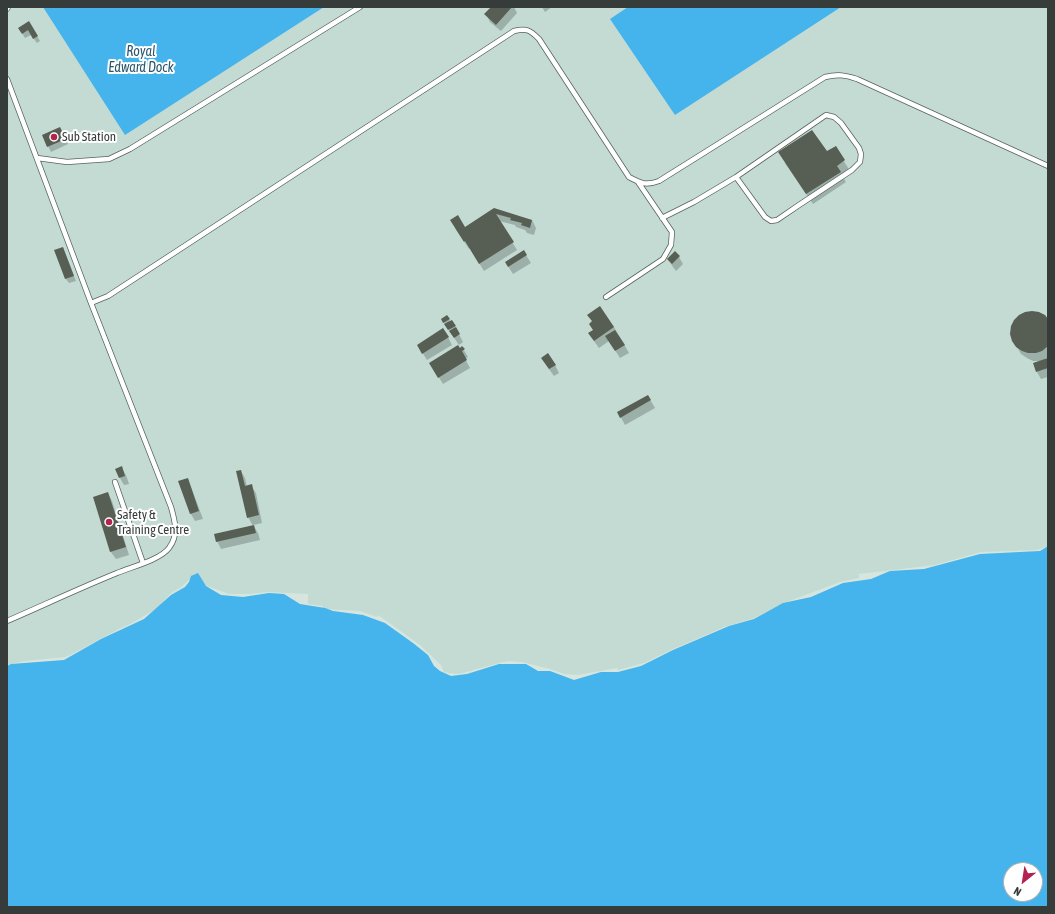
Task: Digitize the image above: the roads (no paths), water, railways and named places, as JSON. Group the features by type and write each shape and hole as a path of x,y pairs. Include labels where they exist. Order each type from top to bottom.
{"lane":[{"path":"37,158 67,162 109,159 130,149 360,7"},
{"path":"91,303 108,296 514,31 524,29 532,32 539,39 628,177 638,182 650,184 659,181 825,77 835,74 857,79 1048,166"},
{"path":"7,79 91,303 171,507 176,524 175,536 170,547 162,554 7,621"},
{"path":"662,218 694,202 736,177 826,114 834,117 841,123 858,146 861,154 860,162 852,170 777,220 771,221 765,217 736,177"},
{"path":"606,297 663,259 671,245 672,232 638,182"},
{"path":"115,482 143,563"}],"water":[{"name":"Royal Edward Dock","path":"43,7 324,7 125,135"},
{"path":"628,7 841,7 675,115 610,19"},
{"path":"1048,546 1048,907 7,907 7,666 11,664 64,660 101,639 144,619 171,595 185,587 191,576 198,573 206,586 221,595 243,597 269,593 284,594 300,604 325,608 333,611 363,615 385,623 428,655 434,666 440,671 451,676 467,674 499,664 526,664 538,671 550,671 574,680 601,672 618,672 641,666 673,650 729,626 754,619 783,603 811,597 843,583 871,579 890,571 924,569 980,554 1040,551"}],"place":[{"name":"Sub Station","path":"54,137"},
{"name":"Safety & Training Centre","path":"109,522"}]}
